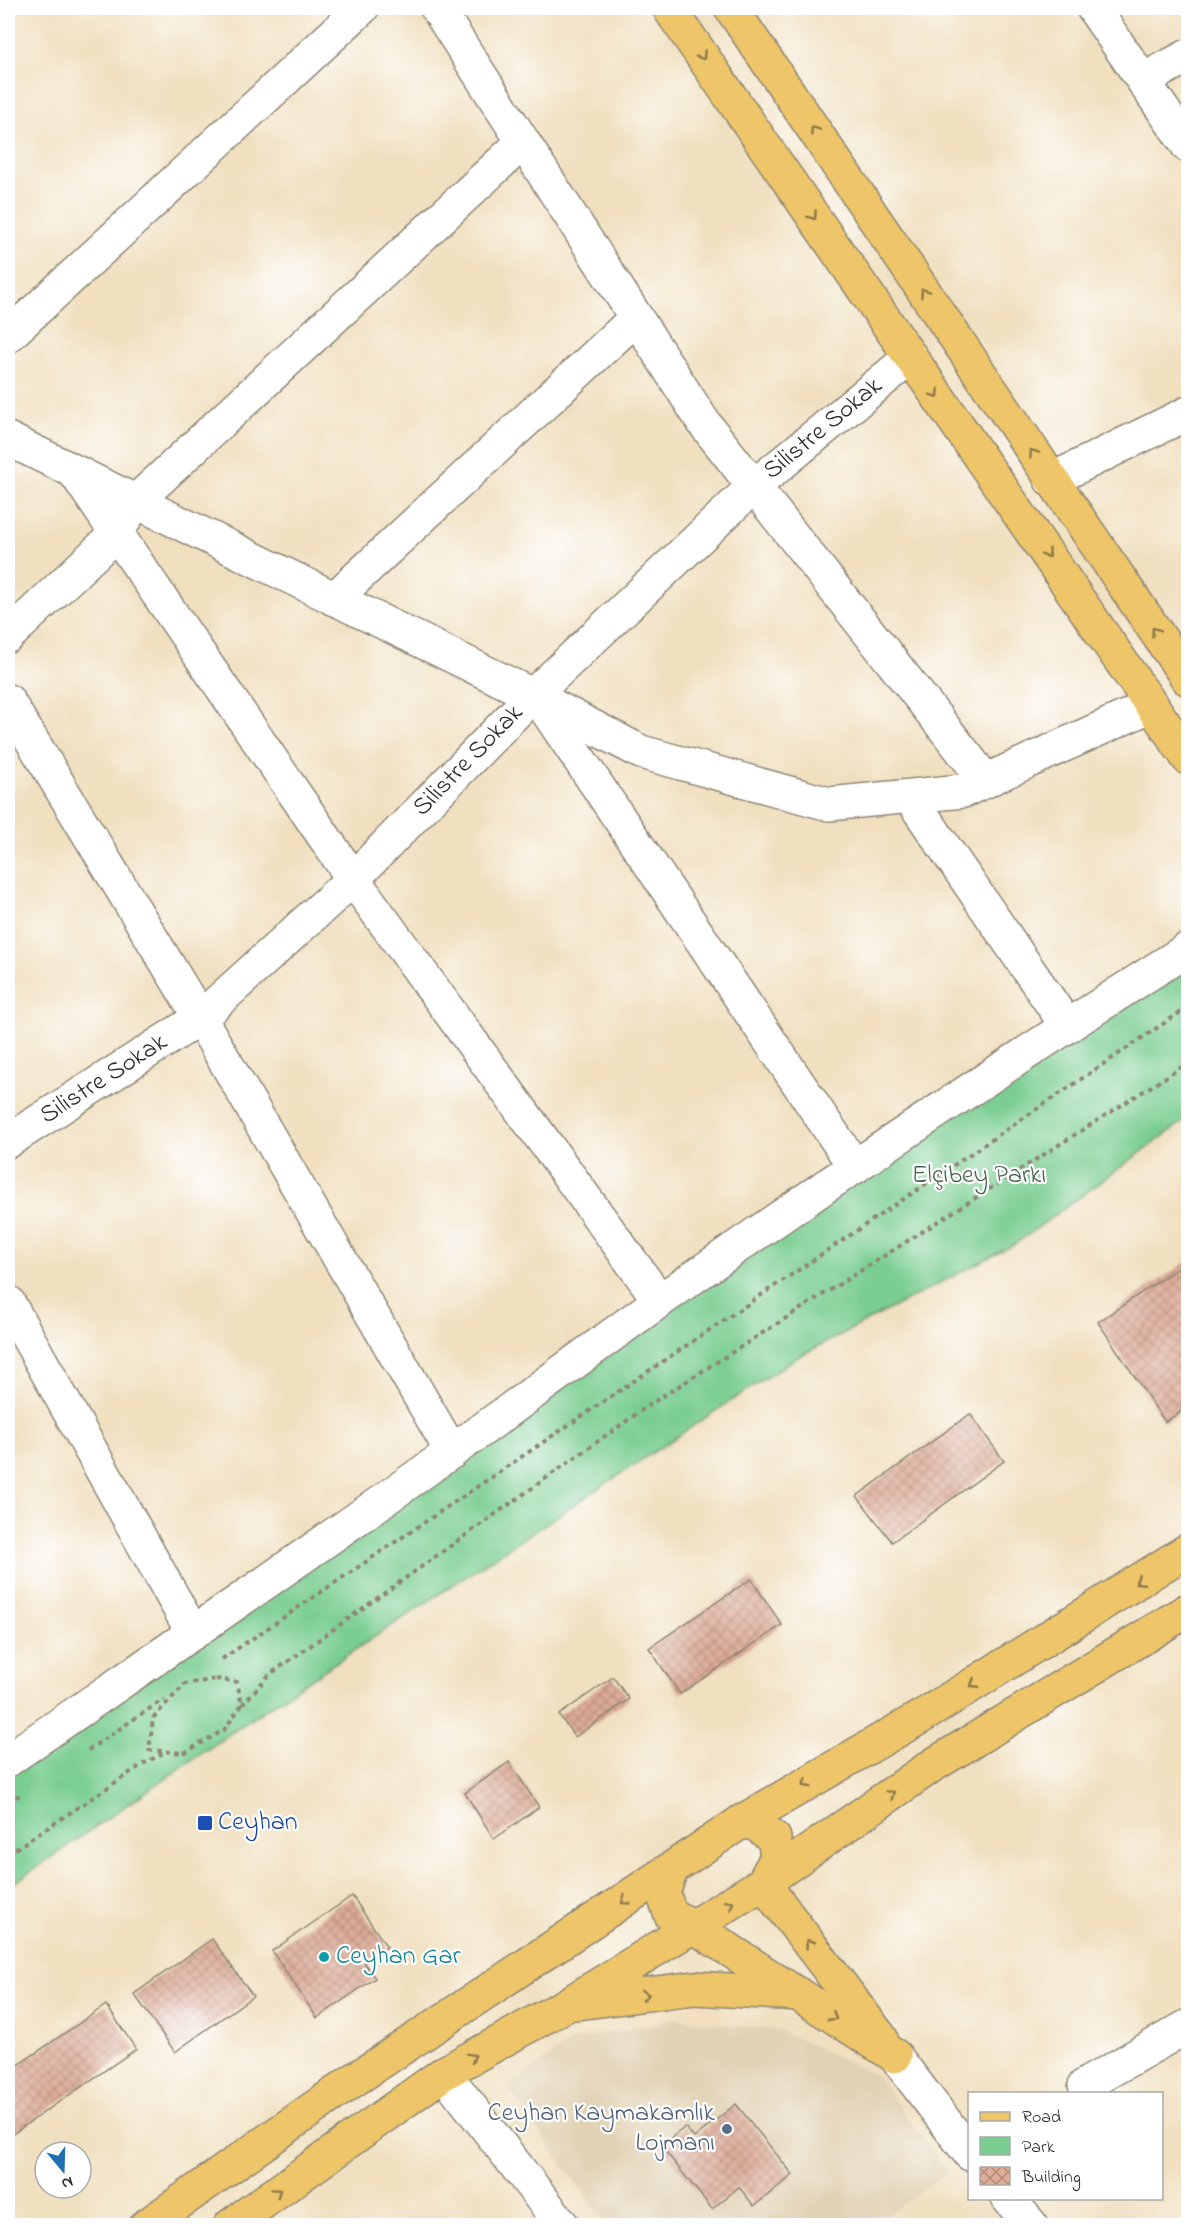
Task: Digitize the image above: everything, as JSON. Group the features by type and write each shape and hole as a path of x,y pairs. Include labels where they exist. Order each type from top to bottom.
{"main road":[{"path":"669,8 1188,758"},
{"path":"730,8 1188,679"},
{"path":"146,2226 348,2084 741,1822 929,1712 1188,1550"},
{"path":"230,2226 444,2073 566,2005 763,1883 933,1765 1188,1610"},
{"path":"741,1822 755,1824 774,1838 777,1857 763,1883"},
{"path":"671,1870 663,1893 671,1915 693,1926 895,2056"},
{"path":"763,1883 895,2056"},
{"path":"566,2005 695,1988 798,1994"}],"street":[{"path":"8,336 362,8"},
{"path":"437,8 704,423 986,781"},
{"path":"1093,8 1188,146"},
{"path":"1143,80 1188,56"},
{"path":"8,636 117,533 135,502 523,142"},
{"path":"334,599 636,318"},
{"name":"Silistre Sokak","path":"8,1141 200,1018 353,879 535,697 753,487 911,357"},
{"path":"1052,480 1188,412"},
{"path":"8,440 535,697 641,752 829,804 963,791 1152,705"},
{"path":"76,473 353,879 660,1301"},
{"path":"535,697 855,1167"},
{"path":"8,701 200,1018 452,1452"},
{"path":"910,797 1067,1026"},
{"path":"10,1753 193,1633 452,1452 660,1301 855,1167 1067,1026 1188,949"},
{"path":"8,1302 193,1633"},
{"path":"1085,2085 1188,2026"},
{"path":"895,2056 968,2153"},
{"path":"444,2073 563,2226"},
{"path":"1009,2200 1032,2226"}],"path":[{"path":"212,1665 1188,1007"},
{"path":"242,1705 237,1682 216,1679 185,1684 153,1718 149,1750 184,1753 224,1730 242,1705 269,1676 649,1405 1188,1063"},
{"path":"82,1754 194,1678"},
{"path":"8,1854 143,1764 167,1751"},
{"path":"8,1802 26,1790"}],"shaded area":[{"name":"Ceyhan Kaymakamlık Lojmanı","path":"675,2019 780,2030 876,2075 948,2172 874,2225 607,2225 507,2087 572,2041"}],"green space":[{"name":"Elçibey Parkı","path":"1188,949 1188,1118 1015,1244 794,1359 270,1706 8,1887 8,1760"}],"building":[{"path":"1188,1261 1188,1407 1165,1422 1098,1322"},
{"path":"970,1414 1004,1461 892,1542 857,1496"},
{"path":"751,1579 782,1625 680,1694 649,1648"},
{"path":"613,1677 629,1699 575,1737 559,1715"},
{"path":"509,1762 539,1807 494,1839 465,1793"},
{"name":"Ceyhan Gar","path":"352,1896 387,1947 364,1963 375,1978 317,2018 272,1951"},
{"path":"212,1939 253,1996 175,2052 134,1994"},
{"path":"106,2005 136,2049 8,2137 8,2072"},
{"name":"Ceyhan Kaymakamlık Lojmanı","path":"736,2104 793,2175 754,2206 739,2187 712,2209 661,2146 685,2127 694,2138"}],"place":[{"name":"Ceyhan","path":"205,1823"},
{"name":"Ceyhan Gar","path":"324,1957"},
{"name":"Ceyhan Kaymakamlık Lojmanı","path":"727,2129"}]}
